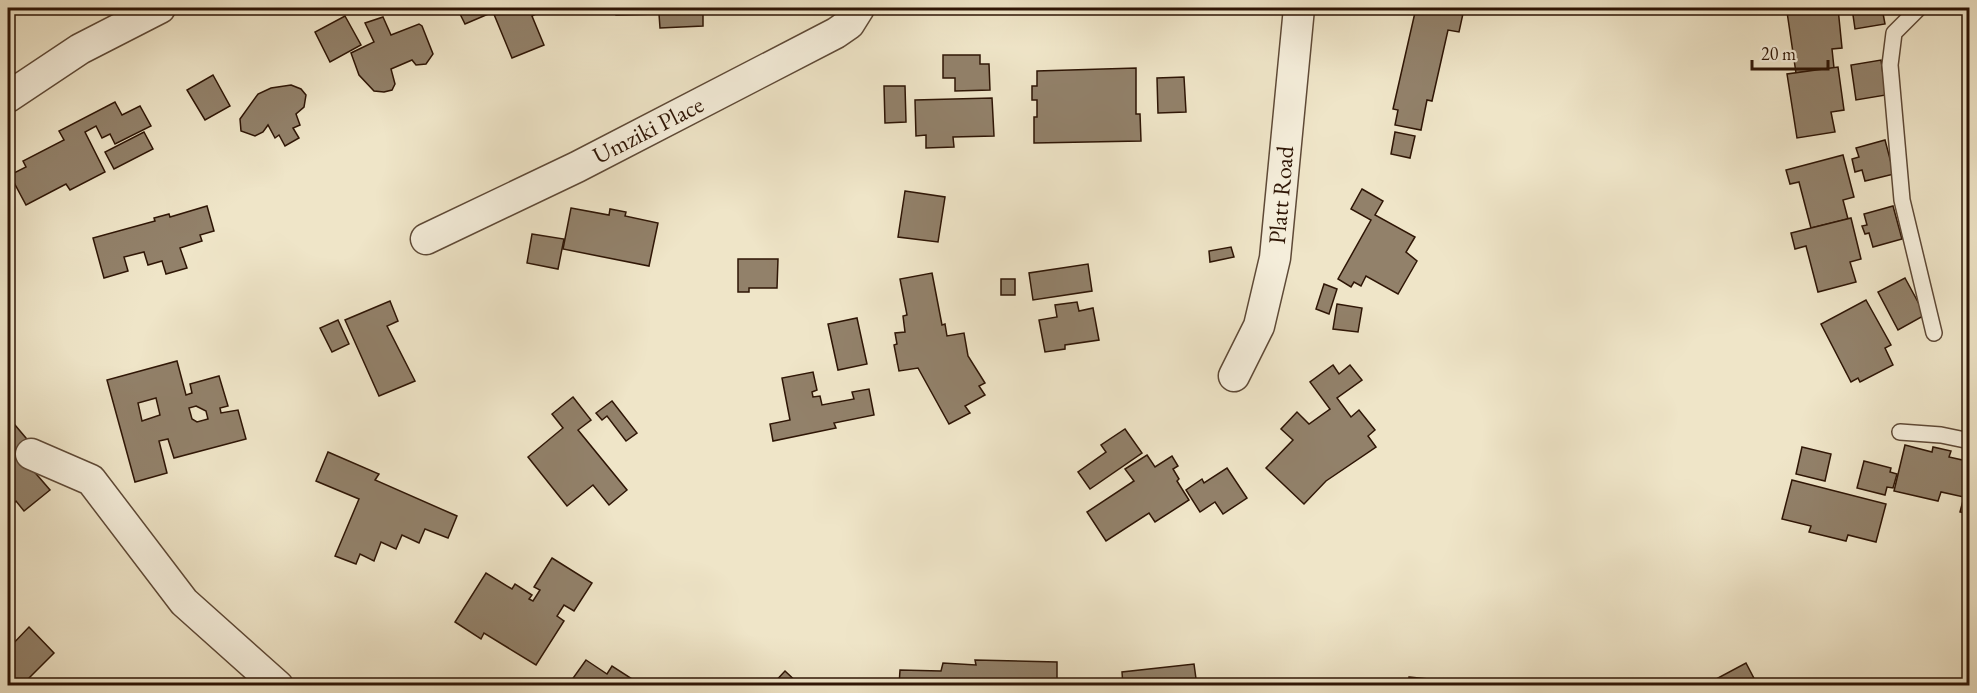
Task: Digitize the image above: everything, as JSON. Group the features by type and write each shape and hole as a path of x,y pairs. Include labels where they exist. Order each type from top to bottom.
{"street":[{"path":"8,97 80,49 160,8"},
{"name":"Umziki Place","path":"426,239 577,167 836,33 849,24 859,8"},
{"name":"Platt Road","path":"1234,375 1259,326 1275,258 1299,8"},
{"path":"32,454 91,480 184,602 278,686"}],"lane":[{"path":"1919,8 1894,33 1890,65 1902,200 1934,333"},
{"path":"1900,432 1941,435 1970,441"}],"building":[{"path":"453,8 533,8 536,14 532,16 544,45 512,58 493,12 465,24 459,12 455,14"},
{"path":"615,8 703,8 703,26 660,28 659,14 616,15"},
{"path":"1416,8 1464,9 1459,32 1448,30 1432,101 1427,100 1421,130 1395,125 1398,110 1393,109"},
{"path":"1838,8 1842,48 1832,49 1834,68 1796,73 1787,12"},
{"path":"1852,8 1882,8 1885,24 1855,29"},
{"path":"345,16 361,45 330,62 315,32"},
{"path":"383,17 391,35 419,24 422,26 433,54 426,64 416,65 412,60 391,69 395,84 392,90 384,92 374,91 359,75 351,53 374,42 365,23"},
{"path":"943,55 980,55 980,64 989,64 990,90 955,91 955,78 943,78"},
{"path":"1881,60 1886,95 1856,100 1851,65"},
{"path":"1838,67 1844,110 1831,112 1835,132 1797,138 1787,74"},
{"path":"1136,68 1136,114 1140,114 1141,141 1034,143 1034,117 1037,117 1037,100 1032,100 1032,86 1037,86 1037,71"},
{"path":"213,75 230,106 205,120 187,90"},
{"path":"1184,77 1186,112 1158,113 1157,78"},
{"path":"291,85 301,89 306,95 304,107 296,114 300,125 293,128 299,138 285,146 279,135 275,138 268,125 263,132 255,136 241,131 240,119 258,94 271,88"},
{"path":"884,86 905,86 906,122 885,123"},
{"path":"992,98 994,136 953,137 954,147 926,148 926,135 916,136 915,100"},
{"path":"115,102 122,115 140,106 151,126 115,144 110,134 102,138 96,126 85,132 105,172 70,190 66,184 26,205 10,175 26,167 23,161 64,140 59,131"},
{"path":"144,132 153,149 114,169 105,152"},
{"path":"1395,132 1415,136 1410,158 1391,154"},
{"path":"1885,140 1894,174 1865,181 1862,170 1855,172 1852,159 1859,157 1856,148"},
{"path":"1843,155 1854,197 1843,200 1848,219 1811,228 1799,182 1790,184 1786,170"},
{"path":"1362,189 1383,201 1375,215 1415,237 1406,252 1417,261 1398,294 1366,276 1361,286 1354,282 1351,287 1338,279 1371,220 1351,209"},
{"path":"905,191 945,197 938,242 898,237"},
{"path":"207,206 214,231 200,235 202,241 180,248 187,268 166,274 162,261 148,265 144,252 124,257 128,271 104,278 93,238 155,221 154,218 169,214 170,217"},
{"path":"1893,206 1902,239 1873,247 1869,233 1865,234 1862,226 1867,225 1864,214"},
{"path":"571,208 609,215 610,209 626,212 625,216 658,223 649,266 563,249"},
{"path":"1851,218 1861,259 1850,262 1856,282 1818,292 1806,246 1795,249 1791,233"},
{"path":"532,234 564,239 558,269 527,263"},
{"path":"1231,247 1234,257 1210,262 1209,251"},
{"path":"738,259 778,259 777,288 749,288 749,292 738,292"},
{"path":"1088,264 1092,291 1033,300 1029,273"},
{"path":"932,273 942,325 945,324 947,336 964,333 968,356 985,383 979,386 985,395 965,406 970,413 949,424 918,368 899,371 894,345 897,344 895,333 905,332 903,316 907,315 900,279"},
{"path":"1905,278 1925,315 1898,330 1878,292"},
{"path":"1001,279 1015,279 1015,295 1001,295"},
{"path":"1324,284 1337,289 1329,314 1316,309"},
{"path":"1866,300 1891,345 1885,348 1893,365 1860,382 1858,378 1851,382 1821,324"},
{"path":"390,301 398,321 387,326 415,381 379,396 345,320"},
{"path":"1077,302 1079,311 1093,308 1099,340 1065,345 1065,349 1045,352 1039,320 1057,317 1055,305"},
{"path":"1337,304 1362,308 1358,332 1333,329"},
{"path":"857,318 867,364 838,370 828,324"},
{"path":"338,320 349,344 332,352 320,328"},
{"path":"177,361 186,395 192,393 190,384 219,376 228,406 220,408 221,413 238,410 246,439 174,458 168,439 159,441 167,473 135,482 107,380","holes":["156,398 160,415 142,421 138,403","196,406 206,411 208,419 197,422 192,419 189,408"]},
{"path":"1333,365 1339,374 1350,365 1362,380 1337,398 1351,417 1359,410 1375,430 1368,436 1376,447 1326,481 1304,504 1266,468 1293,440 1281,429 1297,412 1309,424 1330,409 1310,382"},
{"path":"813,372 817,390 812,392 813,397 820,396 822,405 854,399 852,392 869,389 874,415 834,423 836,428 773,441 770,424 790,420 782,378"},
{"path":"573,397 591,420 578,430 627,490 609,505 593,485 567,506 528,457 563,428 552,414"},
{"path":"612,401 637,433 626,441 607,416 602,420 596,413"},
{"path":"15,425 31,444 19,454 50,490 24,511 16,501 8,509 8,431"},
{"path":"1125,429 1142,453 1090,489 1078,472 1106,452 1101,445"},
{"path":"1905,445 1932,452 1933,447 1951,451 1949,457 1967,461 1970,451 1970,514 1960,512 1964,497 1941,492 1938,501 1894,491"},
{"path":"1802,447 1831,454 1825,481 1796,474"},
{"path":"328,452 379,474 375,480 457,516 448,538 425,529 419,543 402,535 396,549 381,542 374,561 360,554 356,564 335,556 359,499 316,481"},
{"path":"1147,455 1155,467 1172,456 1178,466 1173,469 1179,479 1177,481 1189,500 1155,522 1149,513 1106,541 1087,512 1134,481 1125,469"},
{"path":"1864,461 1891,468 1890,472 1897,474 1893,488 1887,487 1885,495 1857,488"},
{"path":"1227,468 1247,498 1223,514 1215,502 1200,512 1186,490 1202,479 1204,483"},
{"path":"1792,480 1886,504 1876,542 1848,535 1846,541 1809,532 1811,526 1782,519"},
{"path":"552,558 592,583 574,611 564,605 557,616 564,621 536,665 484,633 481,639 455,622 486,573 512,589 515,584 532,595 529,599 533,601 540,590 534,587"},
{"path":"29,627 54,653 21,686 8,686 8,649"},
{"path":"586,660 607,674 612,666 640,684 578,686 571,681"},
{"path":"975,660 1057,662 1057,686 899,686 900,670 941,671 943,663 976,665"},
{"path":"1746,663 1758,686 1720,686 1716,679"},
{"path":"1194,664 1197,686 1123,686 1122,672"},
{"path":"785,671 801,686 771,686"},
{"path":"1409,677 1458,682 1458,686 1408,686"}]}
